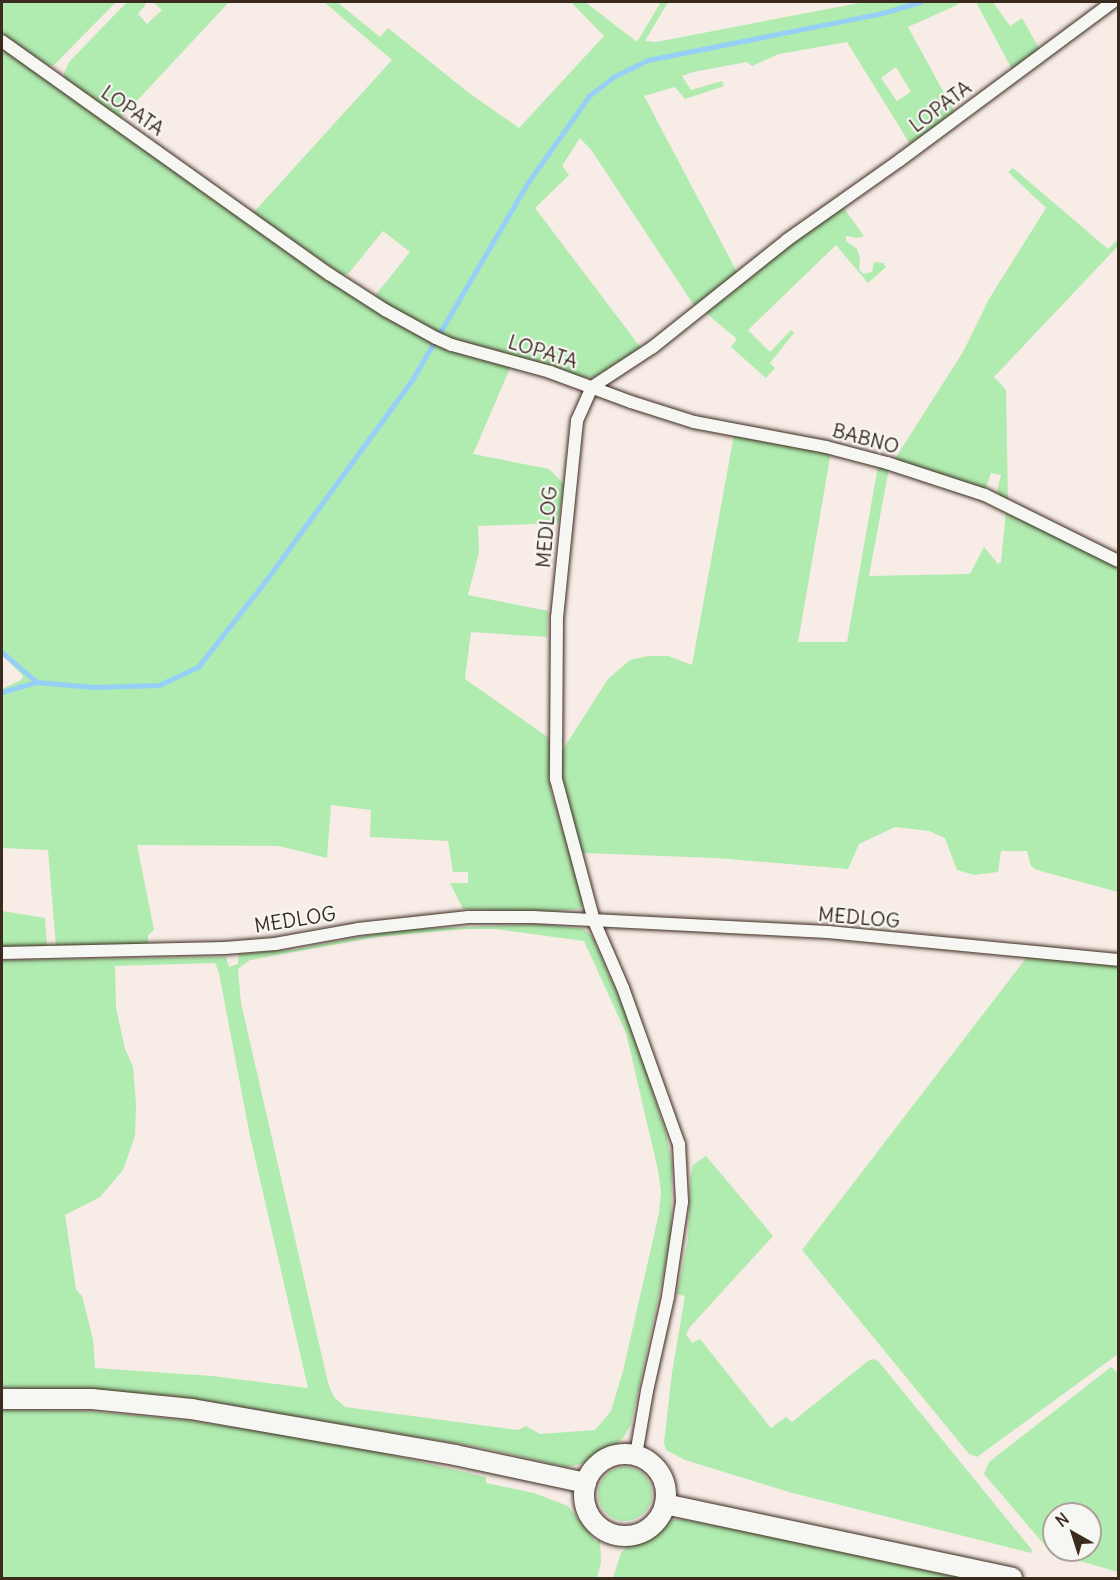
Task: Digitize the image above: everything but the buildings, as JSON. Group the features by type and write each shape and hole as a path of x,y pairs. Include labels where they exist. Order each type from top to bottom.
{"main road":[{"path":"2,1399 92,1399 192,1409 433,1451 586,1483"},
{"path":"614,1455 636,1455 654,1466 662,1476 666,1489 665,1504 659,1518 650,1527 635,1535 608,1532 593,1521 587,1509 586,1483 593,1470 604,1460 614,1455"},
{"path":"665,1504 1011,1578"}],"street":[{"name":"LOPATA","path":"2,41 329,274 384,310 452,345 550,372 592,387 653,347 787,240 900,160 1113,2"},
{"name":"BABNO","path":"592,387 694,422 826,447 886,463 985,495 1119,561"},
{"name":"MEDLOG","path":"592,387 577,421 570,485 557,617 554,744 556,779 594,921"},
{"name":"MEDLOG","path":"2,953 225,948 275,944 358,929 468,917 828,932 1119,960"},
{"path":"594,921 623,988 679,1144 682,1202 668,1297 647,1391 636,1455"}],"green space":[{"path":"2,2 116,2 54,65 49,66 2,34"},
{"path":"127,2 146,4 138,14 147,24 162,10 153,2 229,2 120,119 65,80 64,73 69,62"},
{"path":"324,2 337,2 380,37 388,28 469,93 519,128 604,36 571,2 585,2 637,42 661,2 668,2 645,41 656,42 864,2 957,2 959,4 908,27 955,113 910,144 847,42 779,54 752,66 747,62 693,72 682,76 691,90 722,81 724,86 685,99 675,87 644,96 737,272 695,307 592,151 580,138 562,166 569,175 535,208 641,348 594,377 582,378 548,365 441,336 374,297 410,252 383,231 348,274 341,274 253,213 392,60","holes":["896,67 911,92 897,101 881,78"]},
{"path":"976,2 993,2 1010,26 1022,18 1040,50 1013,71"},
{"path":"2,48 387,318 440,347 511,366 473,454 549,469 564,484 558,523 478,526 479,552 468,595 548,611 547,637 471,632 465,679 549,738 551,791 584,901 580,909 547,912 463,909 450,883 468,883 468,872 453,872 448,841 370,837 371,810 331,805 327,858 279,846 137,845 154,930 148,935 148,944 56,946 48,850 2,848 2,689 21,680 23,676 2,655"},
{"path":"1013,168 1108,249 1118,239 1118,246 994,377 1006,390 1008,504 997,492 1001,475 991,473 985,490 893,462 963,352 989,299 1046,208 1008,172"},
{"path":"843,207 864,236 857,238 846,236 846,241 857,249 860,259 859,269 863,274 872,272 874,262 883,263 886,267 868,283 836,245 748,330 770,352 791,330 794,333 770,363 775,368 766,378 731,347 737,339 706,313 804,234"},
{"path":"734,435 831,452 798,642 847,642 878,466 889,468 869,576 970,574 984,547 998,564 1001,562 1006,511 1118,566 1118,892 1037,870 1031,866 1027,851 1001,851 998,872 974,875 957,870 945,838 929,831 895,827 859,844 848,869 716,858 583,853 561,786 562,751 608,679 630,660 648,656 668,656 692,665"},
{"path":"2,911 45,918 47,947 2,948"},
{"path":"541,924 584,929 592,936 629,1020 666,1133 672,1164 671,1233 631,1424 623,1438 592,1462 567,1467 479,1447 174,1396 2,1388 2,960 226,957 229,967 238,964 239,954 297,949 396,930","holes":["464,929 495,929 584,941 626,1033 661,1192 659,1213 623,1371 611,1411 595,1430 540,1434 526,1426 518,1430 345,1407 334,1397 328,1383 241,1003 238,969 250,960 377,937","215,963 219,973 250,1136 308,1388 212,1376 95,1368 93,1339 82,1296 76,1289 65,1215 100,1197 123,1170 135,1136 136,1104 133,1067 125,1049 116,1008 115,966"]},
{"path":"1027,957 1118,964 1118,1354 977,1457 969,1454 802,1250"},
{"path":"706,1156 773,1236 690,1327 686,1334 692,1343 700,1339 771,1428 786,1417 792,1422 868,1361 873,1359 879,1362 1032,1550 1031,1553 789,1492 685,1460 666,1450 664,1443 672,1373 685,1296 677,1294 688,1239 690,1179 693,1165"},
{"path":"1111,1367 1118,1373 1118,1572 1084,1562 1102,1562 1102,1502 1042,1502 1042,1542 984,1474 989,1462"},
{"path":"2,1410 86,1411 185,1420 338,1443 486,1477 486,1483 534,1493 568,1506 596,1542 600,1539 601,1562 597,1578 2,1578"},
{"path":"625,1467 635,1469 644,1475 650,1484 652,1494 650,1504 644,1513 635,1519 625,1521 615,1519 606,1513 600,1504 598,1494 600,1484 606,1475 615,1469"},
{"path":"682,1519 961,1578 613,1578 621,1553 633,1540 671,1520"}],"waterway":[{"path":"2,692 37,682 93,687 159,685 198,667 267,579 412,380 527,184 589,96 613,77 648,60 879,14 920,2"},
{"path":"2,652 37,682"}]}
